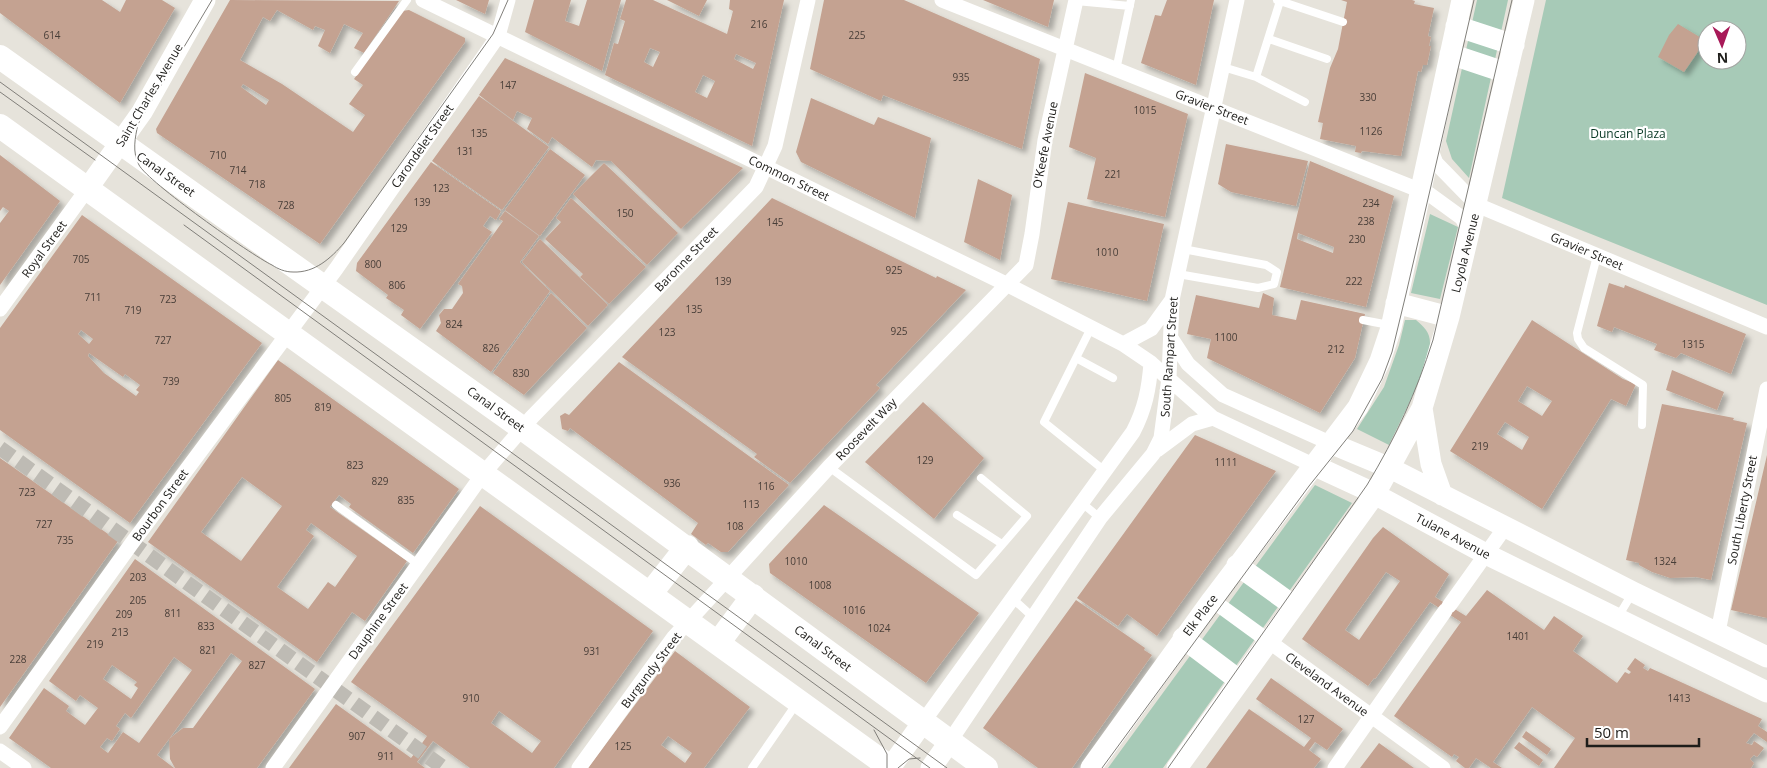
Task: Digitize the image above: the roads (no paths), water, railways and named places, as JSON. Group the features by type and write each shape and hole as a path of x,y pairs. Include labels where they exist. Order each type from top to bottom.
{"main road":[{"name":"Saint Charles Avenue","path":"88,188 142,112 205,0"},
{"path":"1313,465 1358,406 1369,386 1391,325 1462,0"},
{"name":"Loyola Avenue","path":"1375,494 1422,408 1449,317 1477,205 1524,0"},
{"path":"1456,26 1514,45"},
{"path":"1450,54 1507,73"},
{"name":"Canal Street","path":"0,56 687,547 986,768"},
{"path":"0,126 890,768 923,722"},
{"path":"1396,303 1449,317"},
{"path":"1422,408 1431,464 1442,495"},
{"path":"1330,443 1390,468 1633,592 1767,657"},
{"name":"Tulane Avenue","path":"1313,465 1375,494 1486,554 1767,692"},
{"name":"Elk Place","path":"1091,768 1184,638 1313,465"},
{"path":"1177,768 1375,494"},
{"path":"650,594 687,547"},
{"path":"1238,566 1294,606"},
{"path":"718,643 753,596"},
{"path":"1184,638 1240,681"},
{"name":"South Rampart Street","path":"931,768 950,741"}],"street":[{"name":"Common Street","path":"423,0 1006,284 1123,344 1151,363"},
{"name":"Carondelet Street","path":"323,286 498,36 508,0"},
{"name":"Baronne Street","path":"483,474 522,428 756,186 775,146 808,0"},
{"name":"Gravier Street","path":"942,0 1429,194 1462,218 1470,232"},
{"name":"O'Keefe Avenue","path":"1006,284 1026,265 1045,140 1076,0"},
{"name":"South Rampart Street","path":"950,741 1100,518 1153,454 1161,438 1169,378 1172,300 1236,0"},
{"name":"Gravier Street","path":"1430,148 1436,163 1477,205 1767,327"},
{"name":"Royal Street","path":"0,309 88,188"},
{"name":"Roosevelt Way","path":"729,578 829,467 1006,284"},
{"name":"Bourbon Street","path":"0,727 287,332 323,286"},
{"path":"1123,344 1151,329 1172,300"},
{"path":"1171,338 1188,364 1224,395 1330,443"},
{"name":"South Rampart Street","path":"923,722 1133,432 1144,412 1149,391 1151,363"},
{"name":"Tulane Avenue","path":"1151,363 1214,418 1313,465"},
{"name":"South Liberty Street","path":"1718,632 1767,389"},
{"path":"1153,454 1175,434 1192,424 1214,418"},
{"name":"Dauphine Street","path":"273,768 483,474"},
{"path":"1335,768 1506,526"},
{"name":"Burgundy Street","path":"579,768 674,637 729,578"},
{"name":"Cleveland Avenue","path":"1212,600 1443,768"},
{"path":"0,751 24,768"}],"lane":[{"path":"355,72 406,0"},
{"path":"1076,0 1131,3 1116,70"},
{"path":"1256,77 1279,1 1344,22"},
{"path":"1269,39 1327,59"},
{"path":"1223,66 1256,77 1305,102"},
{"path":"1178,274 1267,288 1274,284 1277,272 1266,265 1183,249"},
{"path":"1597,256 1577,333 1578,339 1584,348 1643,385 1642,425"},
{"path":"1363,320 1391,325"},
{"path":"1091,328 1044,422 1105,471"},
{"path":"1076,358 1113,378"},
{"path":"829,467 976,575 1027,516 981,478"},
{"path":"1082,503 1100,518"},
{"path":"336,505 418,564"},
{"path":"956,515 1002,544"},
{"path":"1617,619 1633,592"},
{"path":"1013,599 1034,618"},
{"path":"752,768 798,701"}],"tunnel":[{"path":"0,448 444,768"}],"tram line":[{"path":"212,0 138,124 135,155 139,165 146,174 223,233 277,268 293,272 301,272 322,264 344,243 493,34 508,0"},
{"path":"1102,768 1309,486 1353,431 1382,379 1392,352 1474,0"},
{"path":"1168,768 1367,485 1387,450 1404,414 1420,378 1433,340 1512,0"},
{"path":"0,82 947,768"},
{"path":"0,92 95,160"},
{"path":"184,225 930,768"},
{"path":"874,730 887,754 887,768"},
{"path":"898,768 909,759 920,758"}],"park label":[{"name":"Duncan Plaza","path":"1628,133"}]}
